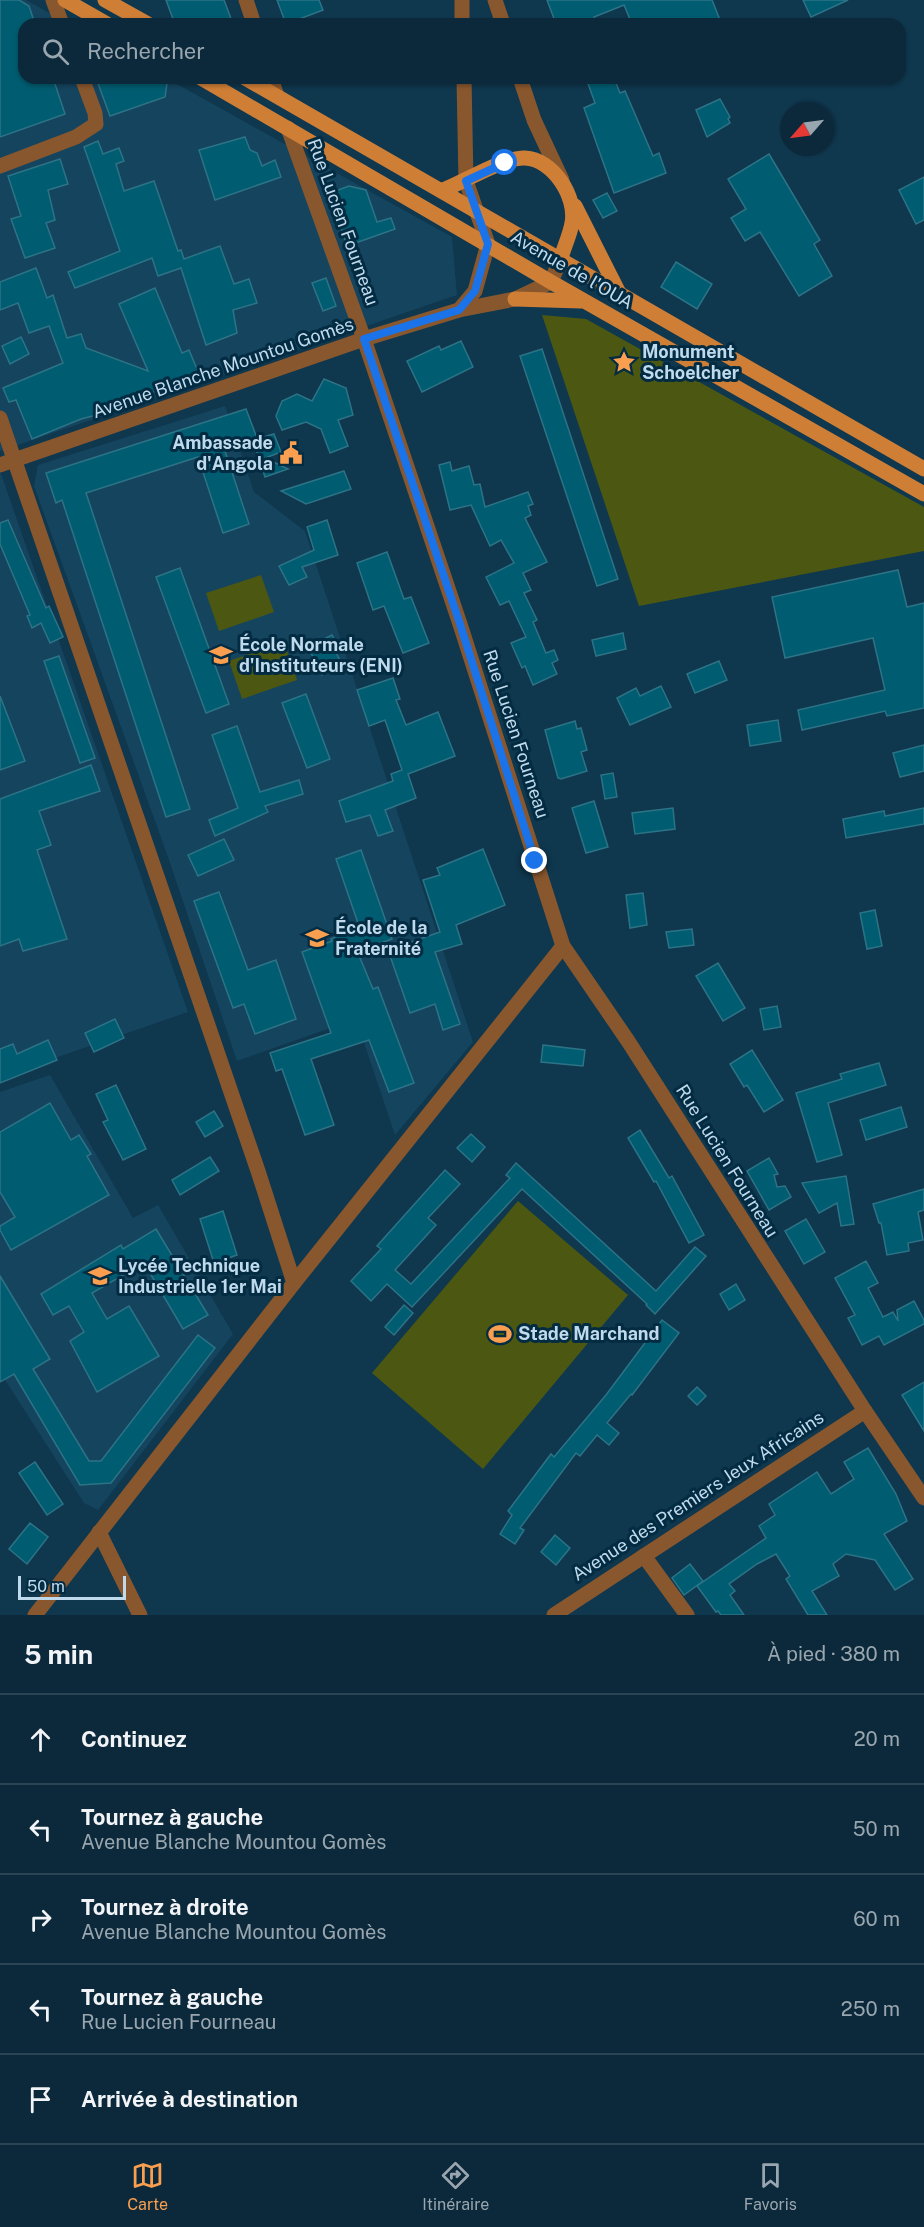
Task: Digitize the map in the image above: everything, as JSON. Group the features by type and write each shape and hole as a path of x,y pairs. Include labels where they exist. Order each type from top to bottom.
{"main road":[{"path":"65,0 96,18"},
{"path":"105,0 137,18"},
{"name":"Avenue de l'OUA","path":"211,84 584,301 924,494"},
{"name":"Avenue de l'OUA","path":"256,84 924,469"},
{"path":"443,190 505,163 524,158 550,169 570,196 620,295"},
{"path":"561,258 573,222 570,196"},
{"path":"515,299 584,301"}],"street":[{"path":"53,0 60,18"},
{"path":"246,0 252,18"},
{"path":"462,0 462,18"},
{"path":"495,0 501,18"},
{"path":"0,166 76,137 96,124 95,113 84,84"},
{"path":"273,84 277,96"},
{"path":"459,310 475,291 488,244 466,181 464,84"},
{"path":"522,84 534,120 570,196"},
{"name":"Rue Lucien Fourneau","path":"288,128 364,339 460,624 563,946 628,1041 865,1411 922,1490"},
{"path":"551,282 561,258"},
{"name":"Avenue Blanche Mountou Gomès","path":"0,465 364,339 459,310 515,299 551,282"},
{"path":"0,418 294,1282"},
{"path":"35,1615 294,1282 563,946"},
{"name":"Avenue des Premiers Jeux Africains","path":"554,1615 865,1411"},
{"path":"99,1532 140,1615"},
{"path":"644,1556 687,1615"}],"shaded area":[{"path":"0,0 26,0 58,18 18,18 18,84 177,84 452,237 457,295 0,451"},
{"name":"École Normale d'Instituteurs (ENI)","path":"225,406 254,492 305,531 473,1042 395,1135 356,1019 237,1061 168,857 34,486 38,465"},
{"path":"0,471 188,1012 0,1077"},
{"name":"Lycée Technique Industrielle 1er Mai","path":"50,1075 133,1218 158,1205 233,1334 98,1510 84,1503 0,1372 0,1092"}],"green space":[{"path":"542,315 586,319 924,507 924,551 639,606"},
{"path":"261,575 274,612 219,631 206,593"},
{"path":"284,642 297,680 242,699 229,661"},
{"name":"Stade Marchand","path":"518,1201 628,1295 483,1469 372,1373"}],"building":[{"path":"0,0 19,0 29,6 33,18 18,18 18,84 55,84 65,114 0,137"},
{"path":"166,0 224,0 231,18 173,18"},
{"path":"277,0 319,0 323,10 302,18 284,18"},
{"path":"547,0 712,0 719,18 629,18 624,5 594,18 554,18"},
{"path":"803,0 848,0 811,17"},
{"path":"98,84 167,84 165,97 110,116"},
{"path":"588,84 616,84 620,93 625,91 653,156 659,153 666,173 614,193 584,108 595,103"},
{"path":"720,99 730,117 728,119 730,123 707,137 696,110"},
{"path":"245,137 250,150 257,153 262,166 275,160 281,177 215,200 199,150"},
{"path":"98,141 103,154 119,148 124,161 116,164 124,191 154,181 178,251 181,250 184,259 220,246 234,284 249,279 257,303 233,310 237,333 206,345 181,268 158,276 152,258 75,288 68,272 120,251 84,147"},
{"path":"769,154 820,240 814,244 832,276 799,296 760,232 745,241 731,218 746,209 728,179"},
{"path":"60,159 68,184 48,190 55,220 46,223 55,248 25,258 11,219 21,216 8,176"},
{"path":"924,177 924,220 916,224 899,190"},
{"path":"349,186 366,190 377,222 391,218 395,229 347,246 330,193"},
{"path":"607,193 617,211 603,218 593,200"},
{"path":"676,262 712,284 697,309 661,287"},
{"path":"36,268 47,298 53,295 67,338 81,334 86,348 148,371 119,304 155,288 182,353 189,350 202,381 188,387 184,378 112,411 81,419 32,439 16,400 9,402 3,388 63,363 49,326 29,333 18,303 0,310 0,282"},
{"path":"326,278 336,306 323,311 312,283"},
{"path":"21,337 29,354 10,364 2,346"},
{"path":"461,341 473,367 422,392 407,361 439,346 441,350"},
{"path":"542,349 618,579 597,586 520,356"},
{"path":"324,379 346,388 353,415 338,420 348,446 330,453 321,429 306,422 282,430 276,416 282,401 297,394 312,401"},
{"path":"246,409 257,438 224,448 249,524 223,533 198,457 86,493 190,809 166,817 62,500 56,503 46,473"},
{"path":"274,434 281,452 265,458 288,469 265,477 253,440"},
{"path":"450,462 452,471 469,466 474,485 480,484 485,507 528,492 533,504 528,506 531,515 525,518 547,562 523,573 531,590 524,593 537,620 533,622 546,653 554,650 558,660 552,663 557,674 533,685 525,666 522,668 511,643 526,637 509,601 500,605 486,577 514,563 501,540 490,546 471,505 450,510 439,465"},
{"path":"344,471 351,489 306,504 281,491"},
{"path":"8,520 46,608 49,606 63,637 50,643 41,623 32,628 27,616 30,615 0,544 0,523"},
{"path":"327,520 338,555 302,567 307,577 289,585 279,566 314,550 307,527"},
{"path":"387,552 404,599 411,597 429,643 403,653 384,606 373,610 357,563"},
{"path":"180,568 229,704 206,713 156,577"},
{"path":"898,570 907,607 924,603 924,708 887,716 885,711 802,730 798,710 885,690 873,638 785,658 772,597"},
{"path":"623,633 626,649 596,656 592,640"},
{"path":"332,635 340,649 335,651 342,664 322,675 308,647"},
{"path":"59,656 95,758 80,763 44,661"},
{"path":"719,661 727,680 695,693 687,674"},
{"path":"393,678 400,699 396,700 406,725 438,712 455,756 408,774 416,798 385,810 393,831 378,836 370,815 346,822 339,801 393,781 391,774 402,770 385,720 369,726 357,690"},
{"path":"661,686 671,707 630,725 617,698 636,688 640,696"},
{"path":"306,694 330,759 307,768 282,703"},
{"path":"0,696 25,761 0,770"},
{"path":"778,720 781,741 750,746 747,725"},
{"path":"575,721 577,729 581,728 587,750 581,752 587,771 561,779 558,778 545,730"},
{"path":"237,726 260,792 299,780 303,794 265,806 268,812 215,836 209,820 238,808 212,735"},
{"path":"924,745 924,771 900,777 893,753"},
{"path":"91,765 100,791 39,811 51,845 37,850 67,939 23,951 19,939 0,946 0,799"},
{"path":"613,773 617,797 605,799 601,775"},
{"path":"594,801 608,847 586,853 572,808"},
{"path":"673,808 675,829 635,834 632,813"},
{"path":"924,808 924,824 846,838 843,819 884,811 885,816"},
{"path":"224,839 234,860 198,876 188,855"},
{"path":"483,849 505,905 456,925 462,944 435,952 460,1024 443,1030 435,1004 410,1013 388,950 440,932 423,880 440,875 437,868"},
{"path":"361,850 392,939 360,950 363,957 360,958 373,989 378,987 414,1083 389,1092 369,1040 311,1059 334,1125 305,1135 282,1069 276,1071 270,1053 331,1033 302,952 332,941 331,939 359,926 336,859"},
{"path":"219,892 248,970 276,960 296,1019 255,1034 244,1004 233,1008 194,901"},
{"path":"643,893 647,925 630,928 626,895"},
{"path":"875,910 882,946 867,949 860,913"},
{"path":"692,929 694,945 669,948 666,932"},
{"path":"718,963 745,1008 723,1021 696,976"},
{"path":"777,1006 781,1027 764,1030 760,1009"},
{"path":"115,1019 124,1038 94,1052 85,1033"},
{"path":"48,1040 57,1060 0,1083 0,1049 13,1044 17,1054"},
{"path":"543,1045 585,1050 583,1066 541,1062"},
{"path":"752,1050 783,1100 764,1112 747,1085 744,1087 730,1064"},
{"path":"879,1063 886,1085 828,1103 842,1155 817,1162 796,1093 842,1079 840,1074"},
{"path":"116,1085 146,1149 123,1160 103,1122 108,1120 96,1094"},
{"path":"50,1103 71,1140 79,1135 91,1154 87,1156 109,1195 11,1250 0,1230 0,1226 15,1217 0,1192 0,1132"},
{"path":"901,1107 907,1127 866,1140 860,1120"},
{"path":"214,1111 223,1126 205,1137 196,1122"},
{"path":"640,1130 669,1178 672,1176 704,1235 689,1243 656,1181 654,1182 628,1138"},
{"path":"471,1134 485,1147 472,1162 457,1148"},
{"path":"210,1157 219,1171 180,1195 172,1180"},
{"path":"769,1158 778,1174 774,1175 777,1187 785,1186 791,1197 769,1210 747,1171"},
{"path":"516,1163 656,1291 695,1247 706,1256 655,1314 647,1304 522,1189 412,1307 387,1284 371,1301 351,1281 381,1249 377,1246 445,1170 460,1184 428,1218 436,1225 395,1270 411,1284 510,1178 506,1175"},
{"path":"846,1176 854,1224 841,1226 837,1203 819,1213 802,1183"},
{"path":"924,1189 924,1210 918,1212 923,1240 908,1243 909,1251 887,1255 881,1223 879,1223 873,1204"},
{"path":"223,1211 237,1255 214,1263 200,1219"},
{"path":"806,1219 825,1252 804,1264 785,1231"},
{"path":"156,1229 208,1315 183,1329 144,1263 92,1293 107,1319 129,1306 159,1356 97,1392 70,1341 84,1332 69,1306 53,1315 41,1294 121,1245 123,1249"},
{"path":"866,1261 878,1283 868,1288 883,1317 893,1312 898,1321 897,1310 914,1301 924,1320 924,1324 884,1345 879,1336 862,1345 848,1318 855,1315 835,1278"},
{"path":"0,1276 50,1359 33,1369 89,1461 101,1461 198,1335 215,1348 111,1483 80,1485 14,1374 0,1382"},
{"path":"736,1284 745,1300 729,1310 720,1294"},
{"path":"404,1305 413,1313 394,1335 385,1327"},
{"path":"662,1320 679,1333 632,1395 607,1423 619,1433 609,1445 597,1435 580,1456 576,1453 520,1528 524,1530 515,1544 500,1534 512,1515 508,1511 551,1454 554,1457 606,1395"},
{"path":"924,1382 924,1431 902,1395"},
{"path":"697,1387 706,1396 697,1405 688,1396"},
{"path":"868,1448 896,1494 907,1521 884,1534 913,1579 895,1590 875,1560 846,1554 833,1564 839,1576 812,1591 827,1615 808,1615 786,1579 790,1576 776,1554 729,1584 735,1591 730,1595 744,1615 721,1615 718,1611 716,1612 697,1586 766,1538 759,1526 775,1515 769,1504 817,1472 831,1494 854,1479 844,1462"},
{"path":"35,1462 63,1504 47,1515 19,1473"},
{"path":"30,1523 48,1537 27,1564 9,1549"},
{"path":"555,1535 570,1548 556,1565 541,1552"},
{"path":"690,1564 703,1581 684,1595 672,1578"}],"place":[{"name":"Monument Schoelcher","path":"624,362"},
{"name":"Ambassade d'Angola","path":"291,453"},
{"name":"École Normale d'Instituteurs (ENI)","path":"221,655"},
{"name":"École de la Fraternité","path":"317,938"},
{"name":"Lycée Technique Industrielle 1er Mai","path":"100,1276"},
{"name":"Stade Marchand","path":"500,1334"}],"route":[{"path":"505,163 466,181 488,244 475,291 459,310 364,339 460,624 535,861"}]}
